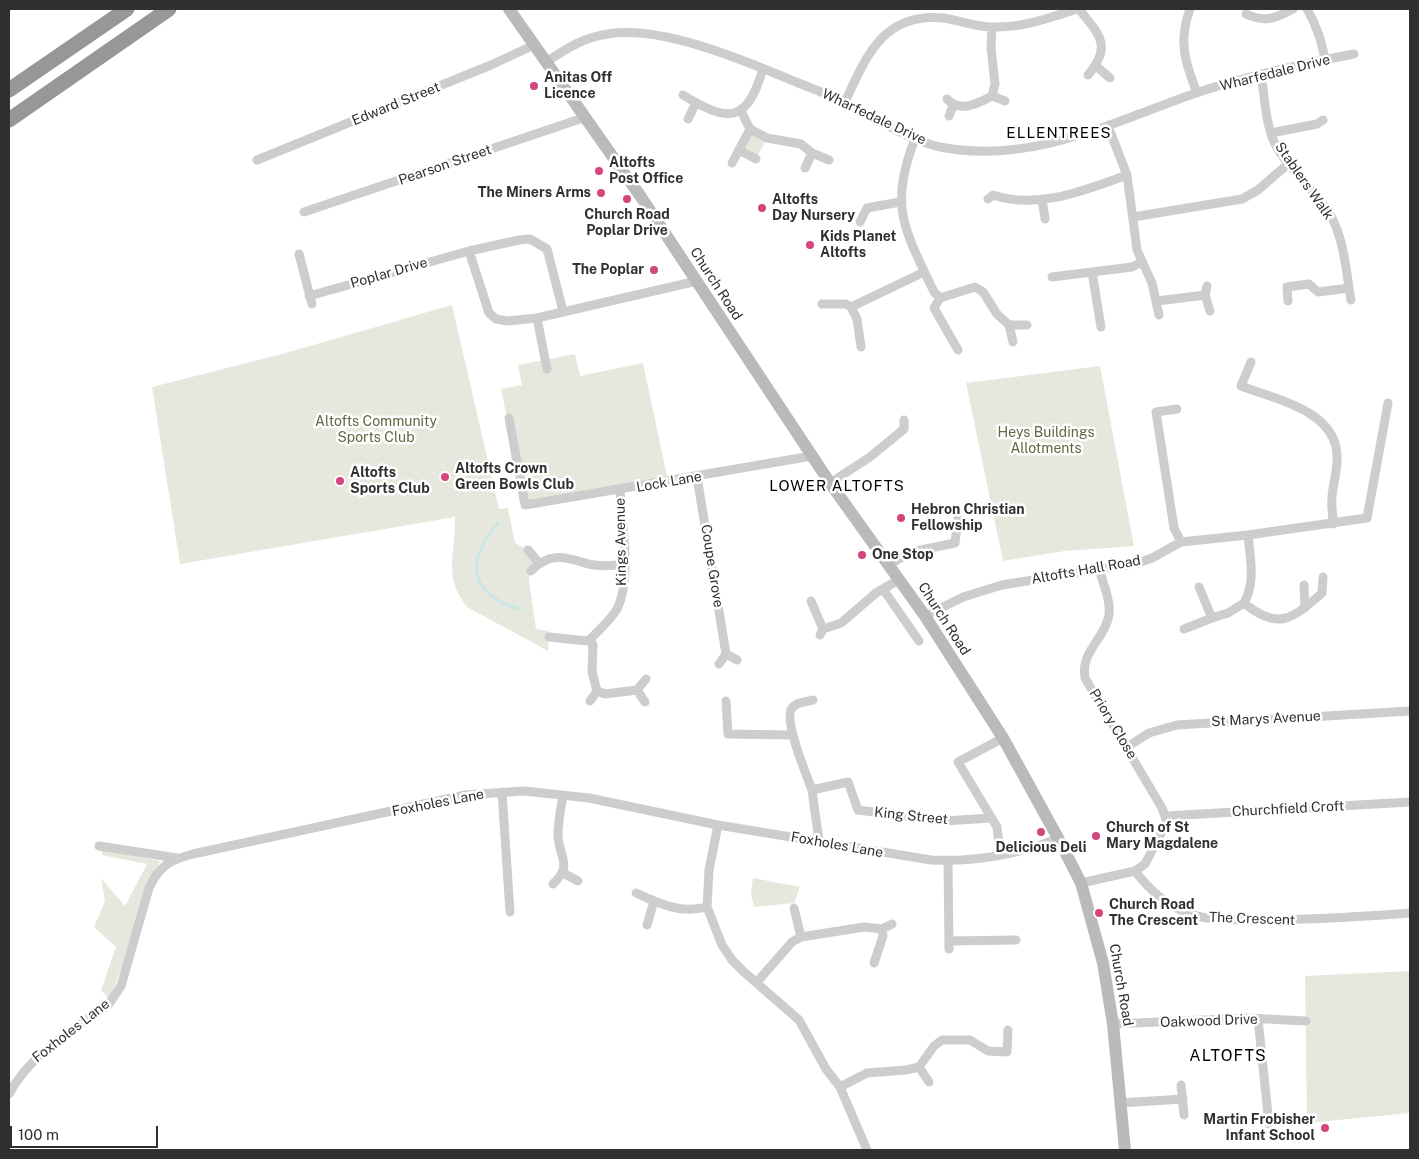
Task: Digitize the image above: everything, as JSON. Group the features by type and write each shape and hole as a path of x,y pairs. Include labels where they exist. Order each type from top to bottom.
{"highway":[{"path":"9,90 127,9"},
{"path":"9,120 169,9"}],"street":[{"name":"Church Road","path":"509,9 586,117 830,483 890,564 925,616 1003,738 1058,838 1081,883 1103,964 1113,1024 1125,1150"},
{"path":"845,102 871,50 885,33 898,26 923,18 944,18 992,27 1022,25 1078,9 1099,34 1102,55 1088,75"},
{"path":"1190,9 1182,38 1189,72 1197,93"},
{"path":"1246,14 1258,20 1269,20 1293,9"},
{"path":"1307,9 1316,24 1325,59"},
{"path":"992,27 990,48 995,84 992,96"},
{"name":"Wharfedale Drive","path":"546,62 575,43 607,34 632,32 688,43 763,69 845,102 915,139 939,147 975,152 1008,151 1040,147 1108,126 1197,93 1325,59 1354,54"},
{"name":"Edward Street","path":"257,160 491,65 534,45"},
{"path":"1096,66 1110,78"},
{"path":"683,95 696,103 720,112 741,111 750,103 763,69"},
{"name":"Stablers Walk","path":"1261,75 1271,133 1288,164 1311,189 1332,220 1344,256 1351,300"},
{"path":"949,116 950,102 966,106 992,96 1005,101"},
{"path":"688,119 696,103"},
{"path":"741,111 750,129 767,138 801,144 812,153 829,160"},
{"name":"Pearson Street","path":"304,212 586,117"},
{"path":"1271,133 1317,124 1323,120"},
{"path":"1108,126 1127,175 1137,250 1152,283 1159,315"},
{"path":"732,163 750,129"},
{"path":"915,139 907,161 900,202 904,224 924,272 934,292 940,298"},
{"path":"740,150 756,159"},
{"path":"805,168 812,153"},
{"path":"1133,217 1242,199 1258,190 1288,164"},
{"path":"991,194 1012,200 1042,200 1086,190 1127,175"},
{"path":"1042,200 1045,219"},
{"path":"859,215 867,208 876,205 900,202"},
{"name":"Poplar Drive","path":"299,254 311,300 469,251 530,239 547,249 563,311"},
{"path":"469,251 489,312 496,319 507,321 537,318 697,281"},
{"path":"1052,277 1132,267 1142,262"},
{"path":"851,307 924,272"},
{"path":"1092,272 1101,327"},
{"path":"1288,301 1287,288 1309,284 1318,292 1349,288"},
{"path":"958,350 934,308 940,298 975,287 984,292 997,314 1009,325 1013,342"},
{"path":"1157,301 1206,291 1210,311"},
{"path":"822,304 846,304 851,307 858,319 862,346"},
{"path":"537,318 547,369"},
{"path":"1009,325 1027,325"},
{"path":"1251,362 1241,386 1307,412 1320,420 1332,437 1337,456 1332,498 1333,524"},
{"name":"Altofts Hall Road","path":"925,616 963,597 1002,585 1152,558 1181,542 1248,535 1367,518 1388,403"},
{"path":"1177,409 1156,412 1174,528 1181,542"},
{"name":"Lock Lane","path":"509,418 506,434 525,505 812,456"},
{"path":"830,483 870,457 904,424 912,436"},
{"name":"Coupe Grove","path":"697,477 726,654"},
{"name":"Kings Avenue","path":"588,640 616,611 621,599 624,564 620,490"},
{"path":"890,564 911,552 955,543 958,519"},
{"path":"1184,629 1228,613 1244,603 1252,583 1248,535"},
{"path":"528,550 538,563"},
{"path":"530,571 538,563 548,558 567,557 596,565 624,564"},
{"name":"Priory Close","path":"1099,569 1110,613 1094,642 1083,668 1085,678 1166,816"},
{"path":"1244,603 1266,618 1276,620 1296,615 1322,593 1323,577"},
{"path":"812,601 821,632 841,623 862,603 900,579"},
{"path":"1304,585 1305,608"},
{"path":"1199,587 1212,618"},
{"path":"883,589 919,641"},
{"path":"553,635 588,640 594,644 592,672 597,691 590,701"},
{"path":"719,664 726,654 737,660"},
{"path":"597,691 605,694 637,690 646,679"},
{"path":"637,690 645,702"},
{"path":"813,700 793,706 790,712 793,735 812,790 819,841"},
{"path":"726,701 728,734 793,735"},
{"name":"St Marys Avenue","path":"1127,747 1149,733 1177,725 1410,711"},
{"path":"1000,854 997,827 958,762 1003,738"},
{"name":"King Street","path":"812,790 848,782 858,810 942,821 992,818"},
{"name":"Foxholes Lane","path":"9,1094 19,1076 39,1054 109,1004 116,995 121,986 152,882 160,868 177,858 465,795 524,791 563,795 718,824 931,860 948,861 1000,854 1041,846 1058,838"},
{"path":"502,792 510,912"},
{"path":"553,884 563,873 565,865 558,837 563,795"},
{"name":"Churchfield Croft","path":"1166,816 1410,802"},
{"path":"1081,883 1135,871 1145,864 1158,842 1166,822 1166,816"},
{"path":"718,824 709,870 707,908 722,945 732,960 799,1020 826,1069 840,1087 867,1150"},
{"path":"99,846 177,858"},
{"path":"948,861 949,945 1016,940"},
{"name":"The Crescent","path":"1135,871 1145,883 1171,904 1185,913 1204,917 1228,920 1308,920 1410,914"},
{"path":"563,873 578,882"},
{"path":"636,893 654,901 688,911 707,908"},
{"path":"647,925 654,901"},
{"path":"794,908 801,937"},
{"path":"757,982 792,942 801,937 864,927 882,929 892,924"},
{"path":"874,963 882,936 882,929"},
{"path":"1258,1019 1262,1110 1268,1124"},
{"name":"Oakwood Drive","path":"1113,1024 1258,1019 1306,1021"},
{"path":"840,1087 867,1073 919,1067 934,1046 942,1040 970,1040 988,1051 1006,1052 1008,1030"},
{"path":"919,1067 929,1082"},
{"path":"1181,1085 1184,1115"},
{"path":"1120,1103 1182,1099"}],"green space":[{"path":"750,129 767,138 756,159 739,150"},
{"name":"Altofts Community Sports Club","path":"452,305 499,509 508,508 515,543 528,550 539,563 531,571 529,580 536,629 549,631 548,651 467,607 459,595 452,574 455,517 180,564 152,387 282,354"},
{"path":"575,354 580,376 643,363 668,481 525,505 501,389 522,385 518,365"},
{"name":"Heys Buildings Allotments","path":"1100,366 1134,546 1065,551 1003,561 966,383"},
{"path":"102,849 160,861 148,884 110,1000 101,990 116,947 94,927 105,901 101,878 125,906 147,864 102,855"},
{"path":"753,878 800,887 794,903 754,907 751,894"},
{"path":"1410,971 1410,1113 1307,1123 1305,976"}],"waterway":[{"path":"498,523 480,550 477,574 481,584 489,594 519,609"}],"place":[{"name":"Anitas Off Licence","path":"534,86"},
{"name":"Altofts Post Office","path":"599,171"},
{"name":"The Miners Arms","path":"601,193"},
{"name":"Church Road Poplar Drive","path":"627,199"},
{"name":"Altofts Day Nursery","path":"762,208"},
{"name":"Kids Planet Altofts","path":"810,245"},
{"name":"The Poplar","path":"654,270"},
{"name":"Altofts Crown Green Bowls Club","path":"445,477"},
{"name":"Altofts Sports Club","path":"340,481"},
{"name":"Hebron Christian Fellowship","path":"901,518"},
{"name":"One Stop","path":"862,555"},
{"name":"Delicious Deli","path":"1041,832"},
{"name":"Church of St Mary Magdalene","path":"1096,836"},
{"name":"Church Road The Crescent","path":"1099,913"},
{"name":"Martin Frobisher Infant School","path":"1325,1128"}],"district":[{"name":"ELLENTREES","path":"1059,133"},
{"name":"LOWER ALTOFTS","path":"837,486"},
{"name":"ALTOFTS","path":"1228,1056"}]}
